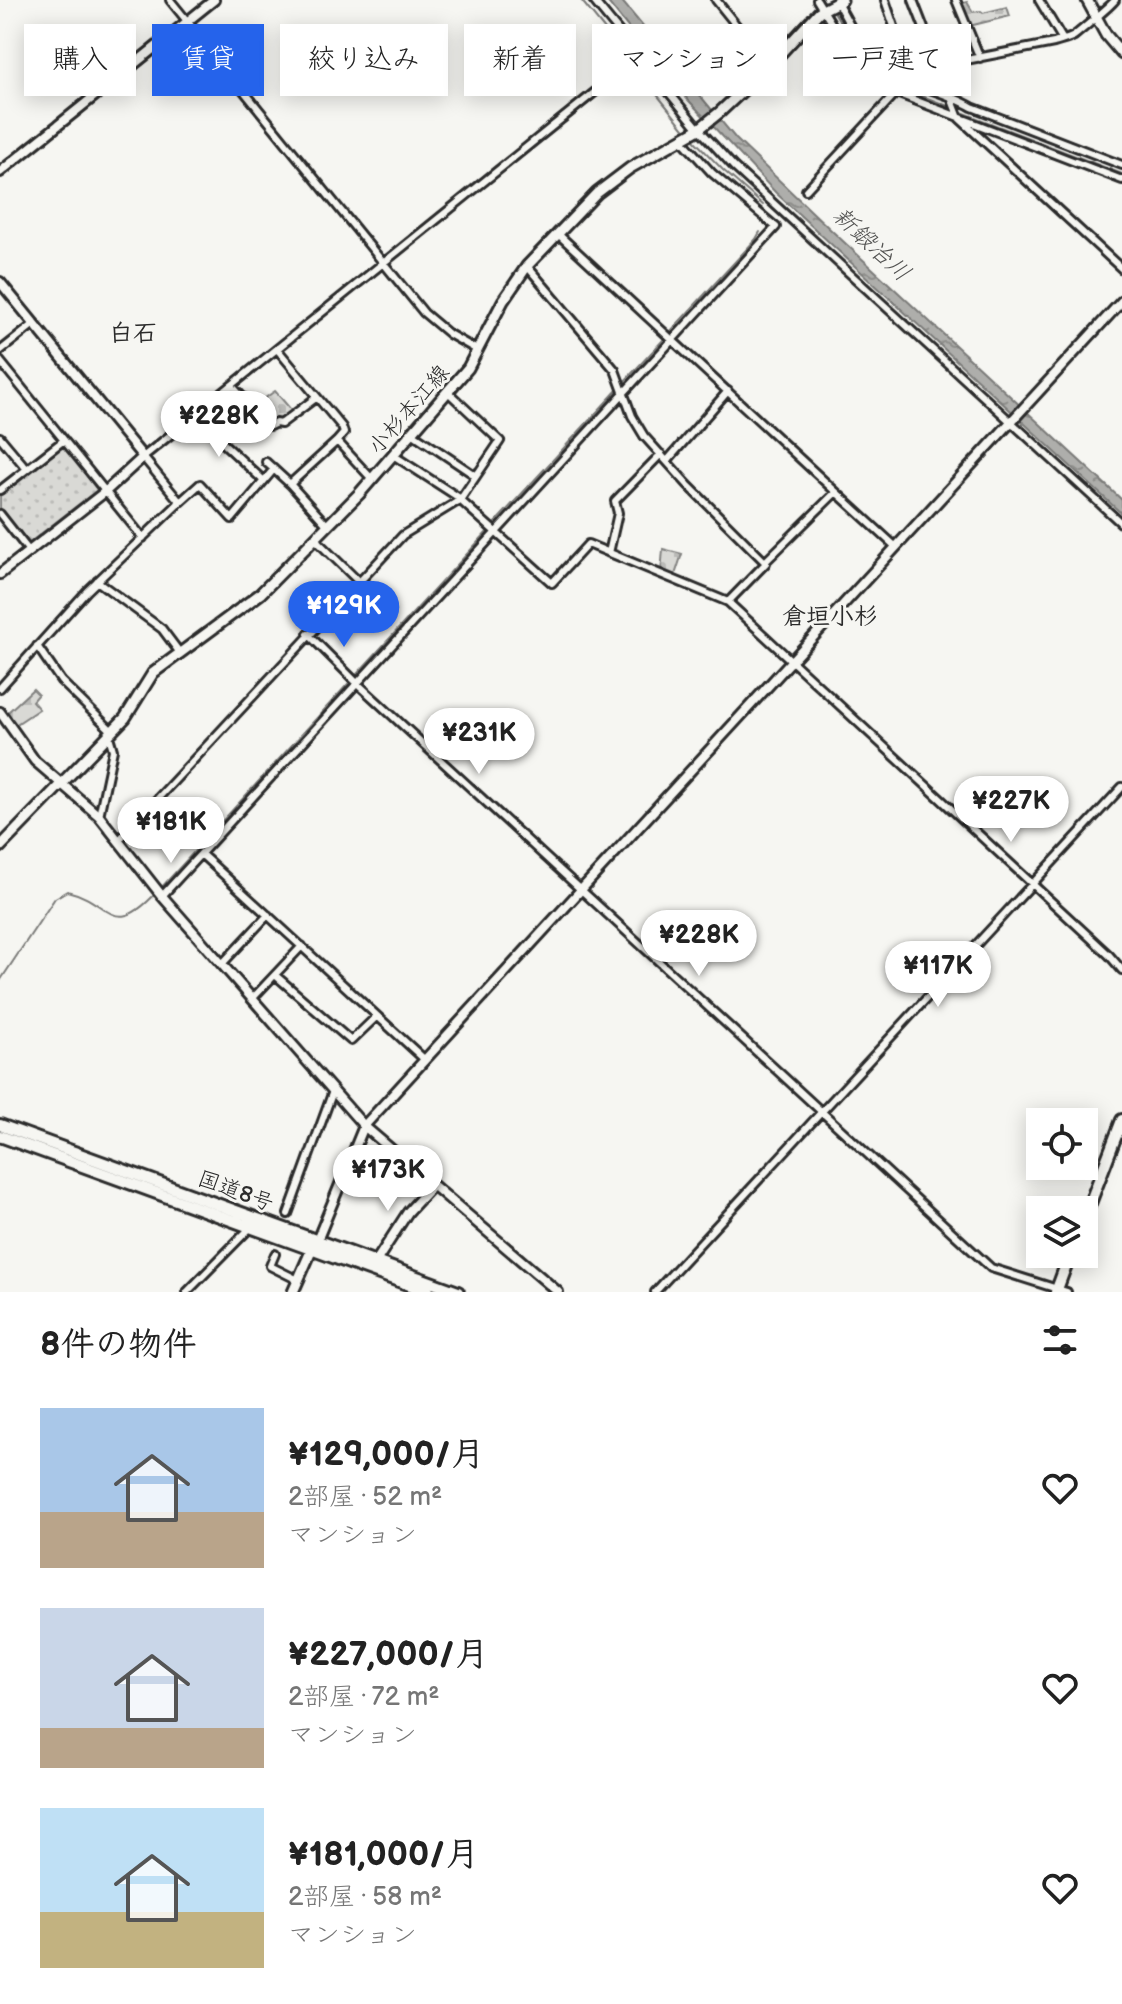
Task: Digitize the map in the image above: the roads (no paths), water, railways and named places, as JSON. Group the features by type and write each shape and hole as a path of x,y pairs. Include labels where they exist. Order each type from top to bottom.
{"main road":[{"path":"1087,0 1094,16 1122,54"},
{"name":"小杉本江線","path":"787,48 831,3"},
{"name":"小杉本江線","path":"0,847 111,734 158,668 260,594 372,479 468,368 503,301 527,266 597,193 630,168 699,129 737,96"},
{"path":"1093,1196 1122,1120"},
{"name":"国道8号","path":"0,1125 429,1292"},
{"name":"国道8号","path":"0,1136 251,1227 375,1263 458,1292"},
{"path":"293,1292 314,1245"},
{"path":"1060,1291 1066,1268"}],"street":[{"path":"170,0 424,313 449,334 478,350"},
{"path":"0,172 214,0"},
{"path":"593,0 734,167 1122,524"},
{"path":"716,0 735,24"},
{"path":"885,0 893,24"},
{"path":"913,0 923,24"},
{"path":"956,0 980,58"},
{"path":"1039,0 1063,40"},
{"path":"971,60 1037,48 1074,36 1094,16 1110,8 1115,0"},
{"path":"831,3 846,24"},
{"path":"831,3 841,24"},
{"path":"0,574 592,94"},
{"path":"806,190 893,96"},
{"path":"904,96 1122,180"},
{"path":"952,96 959,118 1122,269"},
{"path":"954,96 972,107 1122,165"},
{"path":"162,896 776,227 712,173 681,139"},
{"path":"558,234 896,547"},
{"path":"527,266 615,370 632,416 644,436 765,562"},
{"path":"0,282 180,502"},
{"path":"314,1245 364,1126 1122,301"},
{"path":"0,351 34,324"},
{"path":"277,349 344,433 290,484"},
{"path":"0,361 143,538"},
{"path":"232,386 270,426 281,424 317,397"},
{"path":"667,461 728,391"},
{"path":"120,839 403,535 460,499 500,441 448,392"},
{"path":"194,416 264,481"},
{"path":"412,433 476,476"},
{"path":"0,437 26,468"},
{"path":"0,490 64,440"},
{"path":"337,441 372,479"},
{"path":"609,553 618,513 615,501 661,454"},
{"path":"393,455 460,499 552,583 588,544 728,602 1122,970"},
{"path":"266,462 329,526"},
{"path":"0,688 97,581 200,484 232,519 274,469"},
{"path":"728,602 836,492"},
{"path":"0,514 29,551"},
{"path":"315,539 358,581"},
{"path":"97,581 162,629 180,653"},
{"path":"308,634 358,684 991,1268 1060,1291"},
{"path":"37,646 61,681 111,734 113,750 99,816"},
{"path":"0,712 35,761 99,816 120,839 162,896 364,1126 558,1292"},
{"path":"655,1292 1122,787"},
{"path":"201,854 424,1059"},
{"path":"222,964 268,915"},
{"path":"252,999 302,946"},
{"path":"275,975 351,1041 377,1016"},
{"path":"288,1214 333,1091"},
{"path":"375,1263 408,1212 432,1186"},
{"path":"187,1292 251,1227"},
{"path":"275,1254 270,1266 298,1280"}],"water":[{"path":"606,0 621,0 641,24 625,24"},
{"path":"684,96 700,96 736,139 1122,500 1122,514 776,193"}],"waterway":[{"path":"581,0 687,132"},
{"path":"832,8 864,63 886,82 953,108"},
{"path":"959,111 1122,174"},
{"path":"691,137 763,205"},
{"path":"669,333 760,232"},
{"path":"623,383 665,338"},
{"path":"493,525 619,388"},
{"path":"161,888 489,530"},
{"path":"0,981 55,898 67,891 120,916 130,914 157,892"}],"tunnel":[{"path":"275,1254 288,1214"}],"district":[{"name":"白石","path":"133,333"},
{"name":"倉垣小杉","path":"830,616"}],"water label":[{"name":"新鍛冶川","path":"872,244"}]}
